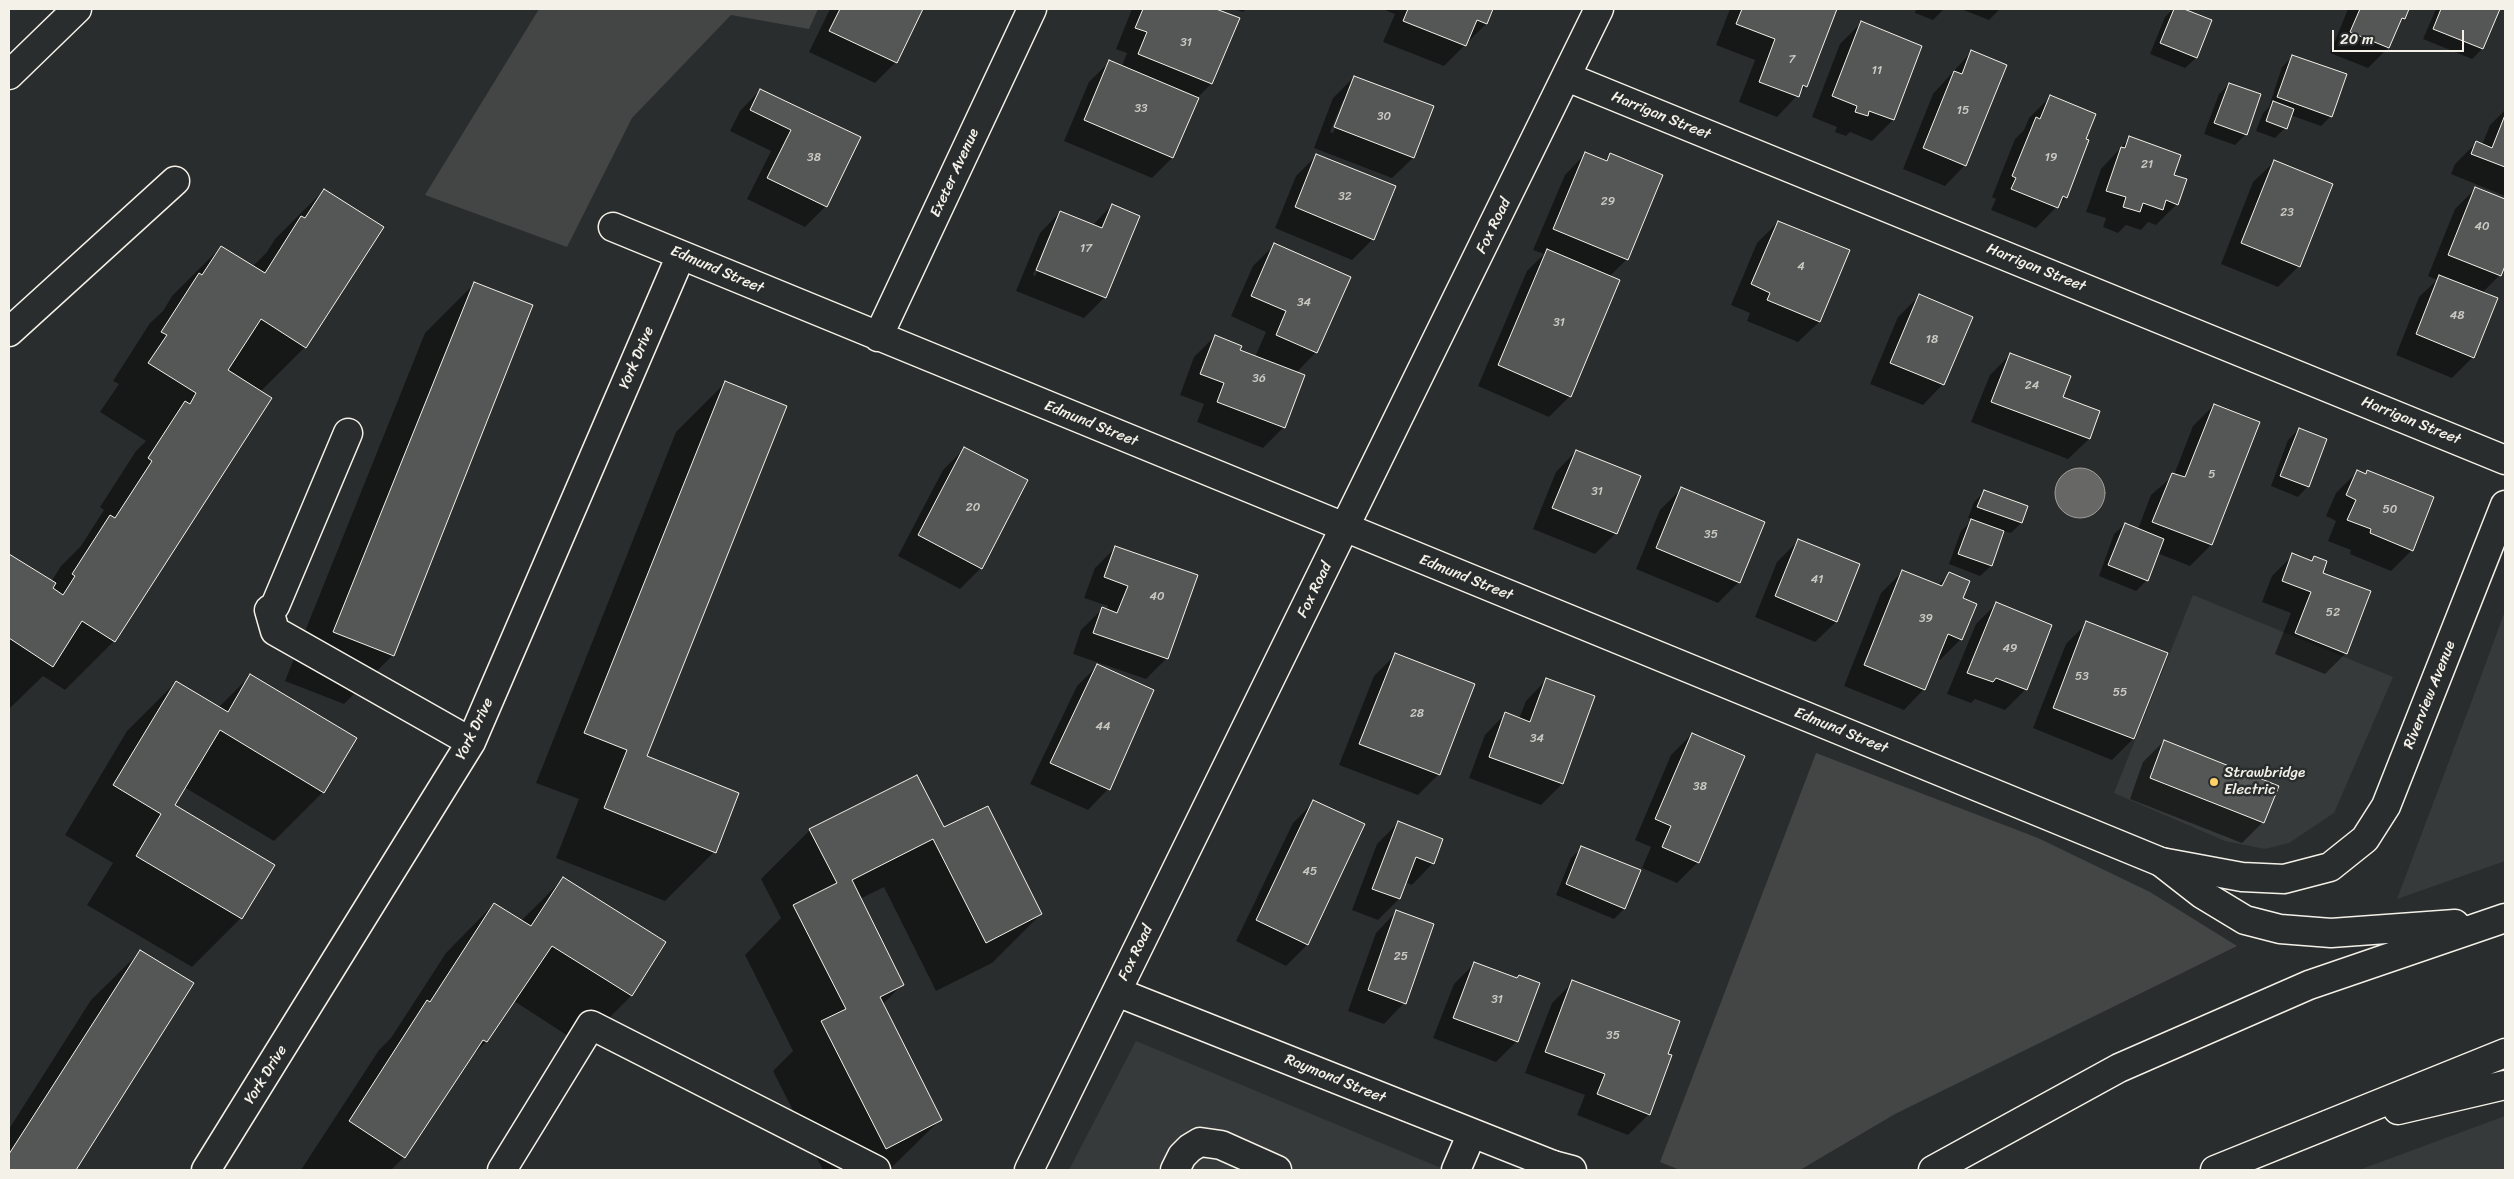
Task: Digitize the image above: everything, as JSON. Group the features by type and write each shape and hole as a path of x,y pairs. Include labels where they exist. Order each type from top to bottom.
{"main road":[{"path":"9,75 78,9"},
{"name":"Exeter Avenue","path":"878,337 1032,9"},
{"name":"Fox Road","path":"1029,1170 1599,9"},
{"name":"Harrigan Street","path":"1567,77 2505,460"},
{"path":"9,332 175,181"},
{"name":"Edmund Street","path":"613,227 1345,529 2161,862 2242,877 2284,879 2330,867"},
{"name":"York Drive","path":"206,1170 471,742 681,254"},
{"path":"348,433 275,606 269,610 275,631 471,742"},
{"name":"Riverview Avenue","path":"2330,867 2365,839 2386,806 2505,505"},
{"path":"2161,862 2202,894 2245,920 2280,929 2331,933 2500,920"},
{"path":"1933,1170 2128,1064 2310,985 2500,920"},
{"name":"Raymond Street","path":"1117,992 1561,1168"},
{"path":"502,1170 591,1025 876,1170"},
{"path":"2215,1170 2505,1053"},
{"path":"2307,1132 2505,1085"},
{"path":"1456,1170 1472,1133"},
{"path":"1175,1170 1182,1156 1200,1142 1221,1145 1278,1170"}],"shaded area":[{"path":"539,9 818,9 809,29 731,15 632,118 567,247 425,195"},
{"path":"2080,468 2089,470 2100,479 2105,493 2103,502 2094,513 2080,518 2071,516 2060,507 2055,493 2057,484 2066,473"},
{"path":"2193,595 2393,677 2334,813 2289,843 2265,849 2225,841 2114,793"},
{"path":"2505,611 2505,861 2397,899 2474,695"},
{"path":"1816,753 2038,838 2150,892 2237,946 1895,1114 1800,1170 1680,1170 1660,1162"},
{"path":"1136,1041 1446,1170 1069,1170"},
{"path":"2505,1116 2505,1170 2359,1170"}],"building":[{"path":"840,9 923,9 897,63 829,31"},
{"path":"1143,9 1216,9 1240,18 1212,84 1138,54 1147,32 1135,28"},
{"path":"1408,9 1493,9 1487,24 1477,20 1466,46 1403,21"},
{"path":"1742,9 1837,9 1807,87 1803,85 1799,97 1759,82 1775,39 1736,24"},
{"path":"2174,9 2184,9 2212,20 2197,58 2160,43"},
{"path":"2360,9 2409,9 2405,19 2402,18 2389,48 2350,32"},
{"path":"2441,9 2500,9 2483,49 2433,29"},
{"path":"1861,21 1922,46 1894,120 1869,111 1868,116 1855,112 1857,106 1832,96"},
{"path":"1971,50 2007,65 1966,166 1923,148 1954,71 1962,74"},
{"path":"2292,55 2347,74 2332,117 2277,97"},
{"path":"1109,60 1199,98 1173,158 1084,120"},
{"path":"1354,76 1434,106 1414,158 1334,127"},
{"path":"2229,83 2261,94 2247,135 2214,123"},
{"path":"760,89 861,137 827,207 767,178 791,130 750,110"},
{"path":"2050,95 2096,114 2086,139 2089,140 2067,198 2063,196 2058,208 2011,189 2016,178 2012,176 2036,117 2040,119"},
{"path":"2273,101 2294,109 2287,129 2266,121"},
{"path":"2505,115 2505,167 2471,154 2476,141 2492,148"},
{"path":"2129,136 2181,155 2174,175 2187,179 2178,205 2166,200 2163,210 2143,203 2140,212 2123,207 2126,197 2106,191 2121,147 2125,148"},
{"path":"1585,152 1607,161 1610,153 1663,175 1628,260 1553,229"},
{"path":"1316,154 1396,186 1374,240 1295,207"},
{"path":"2274,160 2333,184 2300,267 2241,243"},
{"path":"2475,187 2505,199 2505,266 2501,276 2448,255"},
{"path":"324,189 384,227 306,348 261,319 228,370 272,398 115,642 82,621 53,667 9,638 9,554 56,583 53,588 63,595 75,576 72,574 110,515 115,518 152,461 148,458 185,401 190,404 196,393 148,363 167,335 161,332 199,273 202,275 221,246 265,273 301,216 305,218"},
{"path":"1112,204 1140,216 1106,298 1036,270 1060,211 1102,228"},
{"path":"1778,221 1850,250 1820,322 1767,300 1770,293 1751,284"},
{"path":"1274,243 1351,277 1317,353 1276,335 1286,311 1251,296"},
{"path":"1547,249 1620,280 1571,397 1498,365"},
{"path":"2439,275 2498,298 2474,358 2416,334"},
{"path":"474,282 533,305 394,656 333,632"},
{"path":"1919,294 1973,317 1944,385 1890,363"},
{"path":"1215,335 1242,346 1240,350 1305,375 1285,428 1217,402 1224,383 1200,374"},
{"path":"2010,353 2071,376 2063,397 2100,411 2090,439 1991,402"},
{"path":"725,381 787,406 647,756 739,793 716,853 604,808 627,750 584,733"},
{"path":"2214,404 2260,422 2212,545 2152,522 2172,473 2185,477"},
{"path":"2299,428 2327,439 2309,487 2280,476"},
{"path":"964,447 1028,480 982,569 918,535"},
{"path":"1576,450 1641,476 1617,534 1552,508"},
{"path":"2357,470 2366,474 2367,470 2434,497 2413,551 2370,533 2371,529 2347,520 2356,500 2346,495"},
{"path":"1681,487 1765,522 1740,583 1656,548"},
{"path":"1984,490 2028,506 2022,523 1977,507"},
{"path":"1971,519 2004,531 1992,566 1958,554"},
{"path":"2125,523 2164,539 2148,581 2108,565"},
{"path":"1798,539 1860,564 1837,622 1775,596"},
{"path":"1115,546 1198,575 1168,659 1093,633 1102,607 1117,613 1128,586 1104,577"},
{"path":"2292,553 2312,561 2314,556 2327,561 2323,573 2371,591 2347,654 2295,633 2311,592 2282,581"},
{"path":"1902,570 1942,586 1949,572 1970,581 1963,598 1977,604 1962,640 1948,634 1925,690 1864,665"},
{"path":"1996,602 2052,625 2027,690 1996,678 1993,682 1967,673"},
{"path":"2086,621 2168,653 2134,739 2053,708"},
{"path":"1395,653 1475,684 1440,775 1359,744"},
{"path":"1097,664 1154,690 1110,790 1050,763"},
{"path":"250,674 357,738 324,793 220,730 175,805 275,865 242,919 136,856 161,814 113,785 176,681 228,712"},
{"path":"1546,678 1595,696 1563,784 1489,757 1505,712 1530,722"},
{"path":"1692,733 1745,756 1699,863 1662,847 1671,826 1655,819"},
{"name":"Strawbridge Electric","path":"2164,740 2279,786 2264,823 2150,778"},
{"path":"917,775 944,827 988,806 1042,914 986,943 933,839 852,880 904,985 880,997 942,1120 886,1149 821,1021 846,1009 793,905 837,883 809,829"},
{"path":"1313,800 1365,824 1308,945 1256,920"},
{"path":"1398,821 1443,839 1434,864 1416,857 1400,899 1372,889"},
{"path":"1581,846 1641,870 1625,909 1566,884"},
{"path":"563,877 666,942 632,996 552,946 487,1042 483,1040 405,1158 349,1121 427,1000 430,1002 494,903 531,926"},
{"path":"1396,910 1434,924 1406,1004 1368,990"},
{"path":"140,950 194,983 76,1170 9,1170 9,1154"},
{"path":"1474,962 1517,978 1519,975 1540,983 1518,1042 1453,1018"},
{"path":"1572,980 1680,1021 1668,1054 1672,1055 1650,1115 1597,1094 1605,1074 1545,1052"}],"place":[{"name":"Strawbridge Electric","path":"2214,782"}]}
